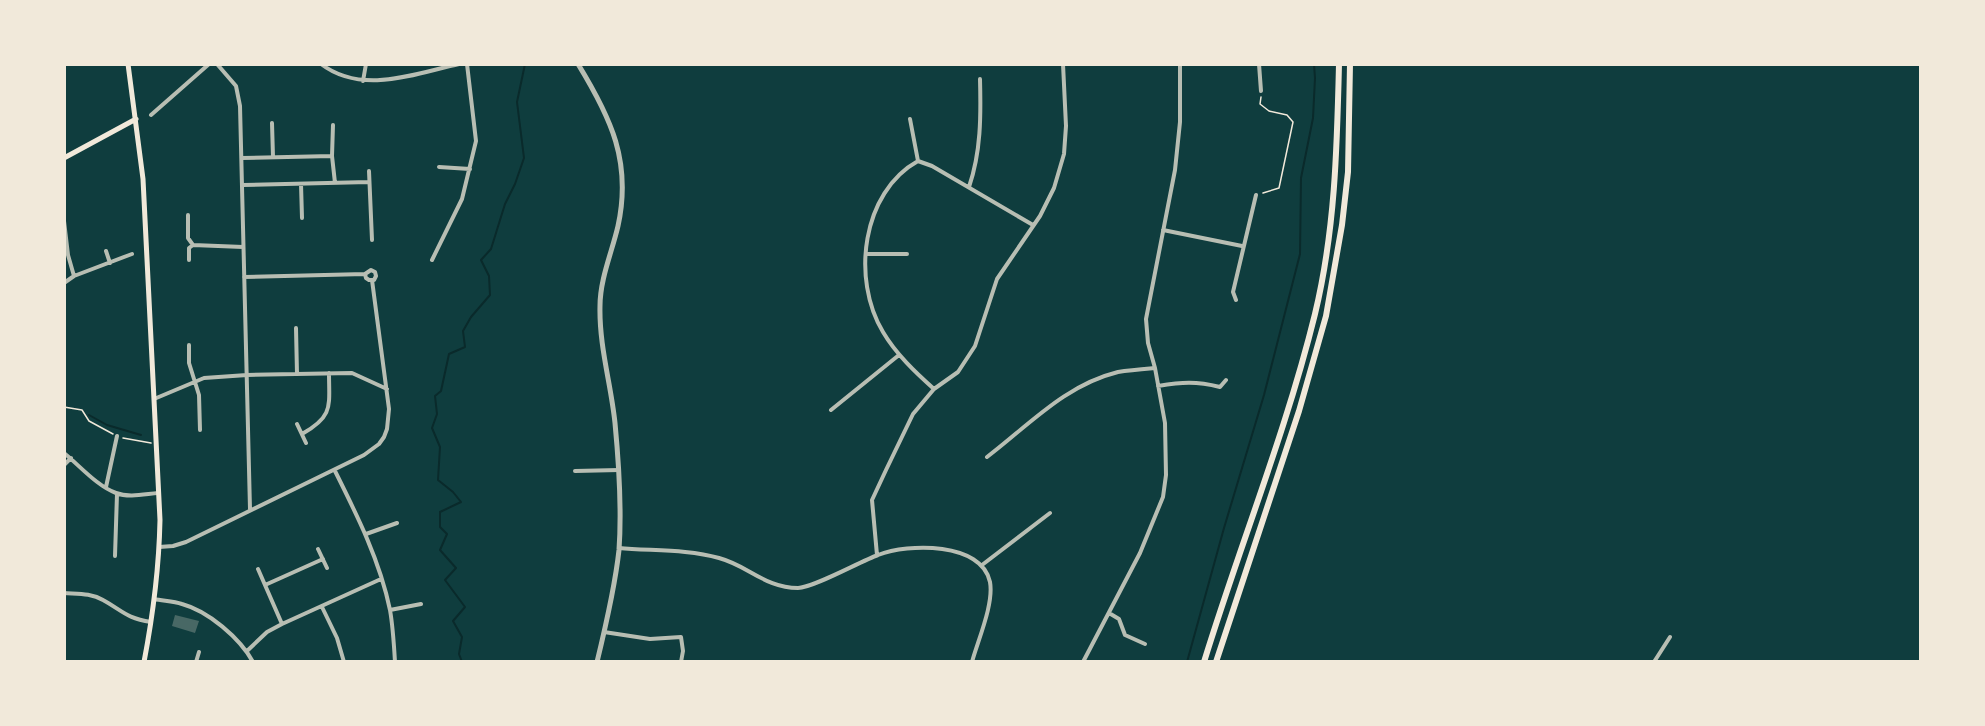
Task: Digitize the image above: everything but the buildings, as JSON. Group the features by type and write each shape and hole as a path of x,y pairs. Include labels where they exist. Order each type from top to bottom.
{"main road":[{"path":"128,64 145,196 158,493 159,547 144,662"},
{"path":"1204,662 1289,404 1315,313 1332,216 1336,175 1339,64"},
{"path":"1216,662 1299,411 1326,316 1342,225 1348,172 1350,64"},
{"path":"64,159 136,119"}],"street":[{"path":"151,115 209,64"},
{"path":"217,64 236,86 240,106 250,509"},
{"path":"321,64 348,78 363,81 390,80 459,64"},
{"path":"363,81 366,64"},
{"path":"432,260 462,199 476,141 467,64"},
{"path":"578,64 594,90 615,136 623,173 623,201 600,304 603,348 613,404 619,470 619,548 597,662"},
{"path":"877,555 872,500 913,414 934,389 958,372 975,346 997,279 1033,225 1054,188 1064,153 1066,126 1063,64"},
{"path":"1083,662 1140,553 1162,497 1166,475 1165,423 1148,343 1146,319 1175,170 1180,122 1180,64"},
{"path":"1259,64 1261,91"},
{"path":"969,187 976,166 981,122 980,79"},
{"path":"910,119 918,161"},
{"path":"272,123 273,157"},
{"path":"333,126 335,183"},
{"path":"242,158 333,156"},
{"path":"934,389 899,355 882,330 868,299 866,254 874,212 904,169 918,161 932,166 1033,225"},
{"path":"439,167 470,169"},
{"path":"369,171 372,240"},
{"path":"243,185 369,182"},
{"path":"301,184 302,218"},
{"path":"1236,300 1233,292 1242,246 1256,195"},
{"path":"188,216 188,238 193,245"},
{"path":"64,221 68,255 74,276"},
{"path":"1163,230 1242,246"},
{"path":"189,260 189,248 193,245 243,247"},
{"path":"106,251 110,263"},
{"path":"64,283 74,276 132,254"},
{"path":"866,254 907,254"},
{"path":"159,547 186,542 250,509 335,471 379,444 387,429 389,419 387,388 372,280 376,276 374,271 369,270 365,274 244,277"},
{"path":"365,274 368,280 372,280"},
{"path":"296,328 297,374"},
{"path":"189,345 189,363 201,406 200,430"},
{"path":"831,410 899,355"},
{"path":"987,457 1068,393 1092,381 1119,372 1155,368"},
{"path":"302,434 323,420 328,412 329,373"},
{"path":"154,399 214,376 352,373 387,388"},
{"path":"1158,387 1182,382 1198,382 1220,387 1226,380"},
{"path":"297,424 306,443"},
{"path":"106,487 117,436"},
{"path":"64,453 117,494 158,493"},
{"path":"64,465 71,458"},
{"path":"575,471 619,470"},
{"path":"335,471 366,534 381,579 390,610 396,662"},
{"path":"115,556 117,494"},
{"path":"982,565 1050,513"},
{"path":"366,534 397,523"},
{"path":"619,548 718,557 738,564 780,587 802,588 896,549 911,547 965,554 982,565 991,584 988,604 972,662"},
{"path":"318,549 327,568"},
{"path":"265,585 323,559"},
{"path":"258,569 282,624"},
{"path":"247,651 267,632 381,579"},
{"path":"64,593 86,594 102,599 134,619 151,622"},
{"path":"153,599 182,604 199,612 232,635 254,662"},
{"path":"390,610 421,604"},
{"path":"322,607 337,638 344,662"},
{"path":"1108,613 1119,619 1125,635 1145,644"},
{"path":"603,632 650,639 681,637 683,651 681,662"},
{"path":"1654,662 1670,637"},
{"path":"196,662 198,652"}],"path":[{"path":"1256,195 1279,188 1293,122 1287,115 1269,111 1260,104 1261,91"},
{"path":"64,407 82,410 89,422 117,436 156,444"}],"waterway":[{"path":"462,662 459,654 462,637 453,621 465,607 445,580 456,568 440,550 447,534 440,527 440,512 461,502 438,480 440,447 432,428 437,414 435,396 441,391 449,354 465,347 463,331 471,317 490,295 489,276 481,260 491,249 505,204 524,158 517,102 525,64"},
{"path":"1187,662 1264,395 1300,254 1301,178 1313,118 1314,64"},
{"path":"89,415 107,425 141,435"}]}
